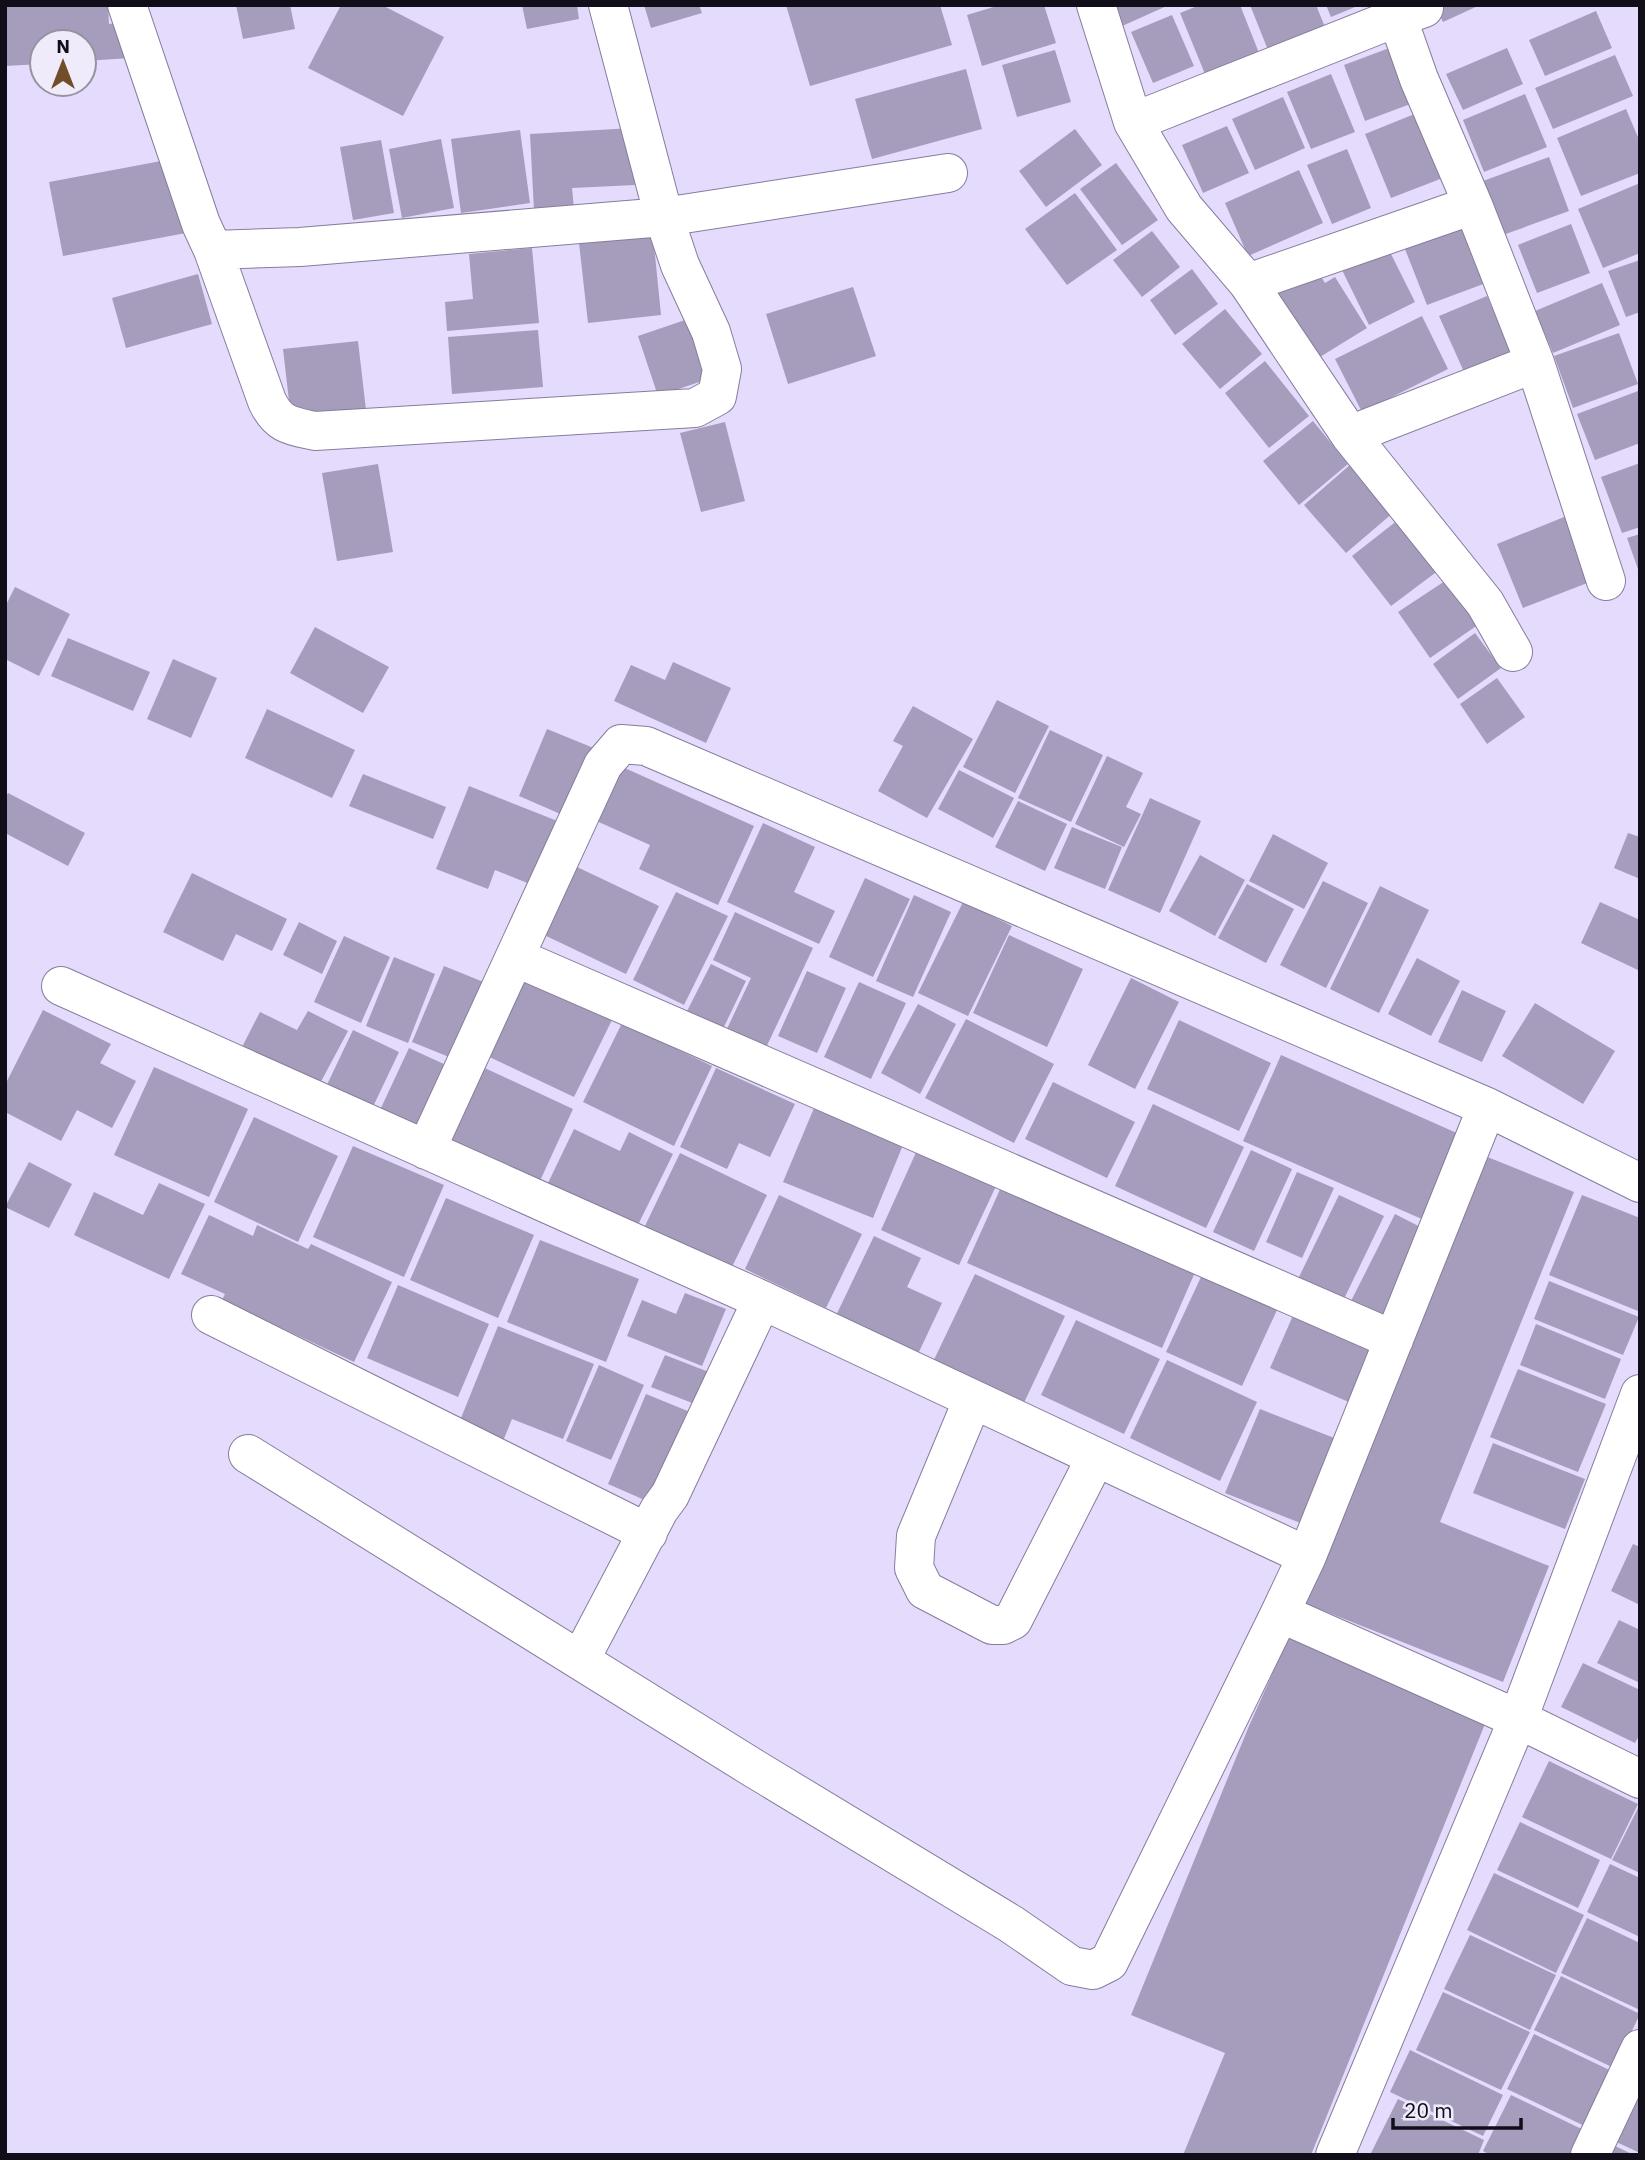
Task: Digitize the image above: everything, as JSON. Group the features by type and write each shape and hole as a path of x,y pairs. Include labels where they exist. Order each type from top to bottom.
{"street":[{"path":"127,5 201,224 213,250 267,401 274,415 289,426 315,431 695,408 717,396 722,369 711,332 680,265 664,217 608,5"},
{"path":"1096,5 1133,122 1184,208 1248,283 1350,435 1485,603 1513,652"},
{"path":"1133,122 1405,10 1419,79 1473,205 1535,363 1606,581"},
{"path":"213,250 300,247 664,217 948,173"},
{"path":"1248,283 1473,205"},
{"path":"1350,435 1535,363"},
{"path":"426,1150 603,765 621,744 646,746 1486,1107 1640,1183"},
{"path":"517,957 1394,1340"},
{"path":"61,986 762,1300 1307,1556"},
{"path":"248,1454 1011,1924 1072,1966 1093,1970 1109,1962 1307,1556 1486,1107"},
{"path":"580,1660 659,1510 670,1495 762,1300"},
{"path":"211,1315 648,1534"},
{"path":"1335,2155 1518,1719 1640,1394"},
{"path":"973,1399 916,1536 914,1568 925,1590 992,1625 1003,1625 1013,1620 1096,1457"},
{"path":"1280,1614 1518,1719 1640,1779"},
{"path":"1590,2155 1640,2049"}],"building":[{"path":"5,5 108,5 109,24 129,22 131,58 98,60 98,28 28,28 28,65 5,66"},
{"path":"236,5 290,5 295,29 243,39"},
{"path":"341,5 382,5 444,37 403,116 308,68"},
{"path":"522,5 577,5 579,19 527,29"},
{"path":"644,5 699,5 702,13 651,28"},
{"path":"786,5 940,5 952,45 810,86"},
{"path":"1000,5 1044,5 1056,43 982,66 967,15"},
{"path":"1110,5 1169,5 1120,27"},
{"path":"1200,5 1240,5 1259,53 1205,74 1180,13"},
{"path":"1250,5 1316,5 1325,27 1268,50"},
{"path":"1326,5 1360,5 1331,17"},
{"path":"1435,5 1480,5 1443,22"},
{"path":"1596,11 1612,48 1545,76 1529,40"},
{"path":"1172,15 1194,66 1153,83 1131,32"},
{"path":"1400,44 1421,100 1365,121 1344,65"},
{"path":"1507,48 1523,84 1463,110 1446,74"},
{"path":"1055,50 1071,102 1017,117 1002,65"},
{"path":"1615,55 1633,96 1553,129 1535,88"},
{"path":"966,69 982,129 872,159 855,99"},
{"path":"1331,74 1355,132 1311,149 1287,92"},
{"path":"1525,94 1547,147 1484,172 1463,120"},
{"path":"1283,97 1305,148 1255,170 1232,119"},
{"path":"1626,109 1640,142 1640,173 1581,196 1557,138"},
{"path":"1422,111 1448,176 1391,198 1365,134"},
{"path":"1227,126 1249,173 1203,193 1182,145"},
{"path":"632,128 635,185 572,188 574,209 534,211 530,134"},
{"path":"1075,129 1102,165 1046,207 1019,171"},
{"path":"520,130 530,203 461,213 451,139"},
{"path":"441,139 454,208 402,218 389,149"},
{"path":"381,140 394,213 353,220 340,147"},
{"path":"1347,149 1371,208 1332,224 1307,165"},
{"path":"1549,157 1569,211 1503,235 1483,181"},
{"path":"172,159 186,233 63,256 49,182"},
{"path":"1116,163 1158,220 1122,245 1080,189"},
{"path":"1299,170 1323,223 1248,256 1225,203"},
{"path":"1640,183 1640,253 1603,268 1578,209"},
{"path":"1075,193 1117,250 1067,285 1025,229"},
{"path":"1461,222 1486,283 1427,305 1403,244"},
{"path":"1571,224 1590,273 1537,293 1518,245"},
{"path":"1152,231 1180,267 1142,297 1113,260"},
{"path":"653,235 661,315 588,323 579,243"},
{"path":"532,248 539,323 447,331 445,302 473,299 469,254"},
{"path":"1388,248 1415,302 1369,325 1342,270"},
{"path":"1640,260 1640,312 1626,317 1608,271"},
{"path":"1313,264 1325,283 1335,277 1367,328 1315,360 1271,291"},
{"path":"1192,269 1218,304 1175,335 1150,300"},
{"path":"198,274 212,324 126,348 112,298"},
{"path":"1602,283 1620,325 1553,353 1535,311"},
{"path":"853,287 876,356 788,384 766,314"},
{"path":"1487,296 1511,351 1464,372 1439,316"},
{"path":"1225,309 1262,354 1220,389 1182,344"},
{"path":"1422,316 1448,369 1362,412 1335,359"},
{"path":"691,318 711,378 658,396 638,336"},
{"path":"538,330 543,387 452,394 448,337"},
{"path":"1619,333 1638,384 1573,408 1554,356"},
{"path":"358,341 366,410 291,418 283,349"},
{"path":"1265,361 1309,416 1269,448 1225,393"},
{"path":"1638,391 1640,443 1595,460 1577,414"},
{"path":"1313,421 1348,464 1299,505 1263,461"},
{"path":"725,422 745,501 701,512 680,433"},
{"path":"1359,457 1401,506 1346,553 1304,505"},
{"path":"1640,463 1640,527 1622,533 1601,477"},
{"path":"378,464 393,552 337,561 322,473"},
{"path":"1569,515 1595,580 1523,608 1497,544"},
{"path":"1403,516 1443,567 1391,606 1352,556"},
{"path":"1640,534 1640,572 1639,572 1627,538"},
{"path":"1451,577 1482,622 1430,658 1398,612"},
{"path":"15,587 70,614 39,676 5,659 5,607"},
{"path":"315,627 389,667 363,713 290,673"},
{"path":"1475,633 1501,668 1458,699 1433,664"},
{"path":"68,638 150,672 133,711 51,676"},
{"path":"173,659 217,678 191,738 147,719"},
{"path":"673,662 731,688 706,743 614,701 631,665 665,680"},
{"path":"1497,678 1525,717 1487,744 1460,704"},
{"path":"997,700 1049,726 1015,793 963,767"},
{"path":"913,706 973,739 927,818 878,791 903,746 893,741"},
{"path":"267,709 355,750 332,798 245,758"},
{"path":"547,729 601,751 572,819 519,796"},
{"path":"1050,730 1103,755 1071,822 1018,798"},
{"path":"1107,756 1143,773 1126,807 1141,814 1124,847 1075,824"},
{"path":"618,765 754,826 718,905 639,869 650,845 592,819"},
{"path":"959,770 1014,798 993,838 938,809"},
{"path":"363,774 446,807 433,839 349,806"},
{"path":"469,786 565,824 540,888 495,870 488,889 436,869"},
{"path":"8,793 85,833 68,866 5,833 5,799"},
{"path":"1150,798 1201,821 1160,913 1108,890"},
{"path":"1018,801 1067,824 1045,871 995,847"},
{"path":"763,823 815,847 794,892 835,911 819,944 727,902"},
{"path":"1072,827 1122,847 1105,889 1054,868"},
{"path":"1628,833 1640,837 1640,879 1614,868"},
{"path":"1273,834 1328,863 1304,909 1249,881"},
{"path":"1200,855 1245,880 1215,936 1169,911"},
{"path":"575,866 659,906 626,974 542,934"},
{"path":"192,873 287,919 272,951 236,934 223,961 163,932"},
{"path":"865,878 910,899 873,977 829,957"},
{"path":"1323,881 1368,903 1326,988 1280,965"},
{"path":"1247,884 1294,909 1266,963 1218,938"},
{"path":"1380,886 1429,910 1379,1013 1330,989"},
{"path":"676,892 728,916 684,1005 633,980"},
{"path":"914,895 951,912 913,997 876,981"},
{"path":"963,902 1012,926 968,1016 918,993"},
{"path":"1600,902 1640,920 1640,971 1581,943"},
{"path":"735,912 813,948 764,1052 725,1033 751,978 713,960"},
{"path":"299,922 337,941 322,974 283,955"},
{"path":"1009,935 1083,969 1047,1047 973,1013"},
{"path":"344,936 390,957 361,1023 314,1002"},
{"path":"394,957 435,974 408,1043 366,1026"},
{"path":"1417,958 1460,981 1431,1036 1388,1014"},
{"path":"711,964 746,981 721,1033 685,1015"},
{"path":"444,966 486,983 454,1059 412,1042"},
{"path":"807,971 846,988 817,1053 778,1036"},
{"path":"519,976 612,1020 574,1097 483,1054"},
{"path":"1131,978 1179,1002 1135,1089 1088,1065"},
{"path":"859,982 906,1003 871,1079 824,1057"},
{"path":"1462,990 1506,1011 1482,1062 1438,1042"},
{"path":"1535,1003 1615,1051 1583,1104 1502,1056"},
{"path":"918,1004 956,1024 920,1094 881,1073"},
{"path":"43,1010 111,1044 100,1063 136,1081 112,1128 77,1110 61,1141 5,1112 5,1085"},
{"path":"308,1011 348,1031 317,1089 241,1049 260,1012 297,1030"},
{"path":"966,1019 1054,1064 1014,1143 925,1098"},
{"path":"1179,1020 1271,1063 1239,1131 1147,1089"},
{"path":"622,1023 712,1066 674,1146 583,1102"},
{"path":"353,1030 399,1052 370,1113 324,1091"},
{"path":"409,1048 457,1070 428,1132 380,1110"},
{"path":"1281,1055 1468,1138 1431,1223 1243,1141"},
{"path":"474,1063 573,1109 539,1183 439,1137"},
{"path":"154,1067 248,1109 209,1197 114,1155"},
{"path":"716,1068 795,1104 770,1157 739,1143 727,1169 680,1147"},
{"path":"1053,1082 1135,1122 1107,1178 1025,1139"},
{"path":"1153,1104 1244,1147 1206,1228 1115,1186"},
{"path":"814,1108 903,1145 873,1218 783,1182"},
{"path":"254,1117 338,1156 298,1242 214,1202"},
{"path":"574,1129 620,1151 629,1132 673,1154 635,1231 594,1204 548,1183"},
{"path":"353,1146 444,1185 404,1277 313,1237"},
{"path":"918,1148 997,1184 959,1265 881,1230"},
{"path":"1251,1150 1292,1169 1254,1251 1213,1232"},
{"path":"680,1153 767,1195 731,1269 644,1228"},
{"path":"1480,1154 1574,1192 1440,1522 1549,1566 1503,1682 1299,1601"},
{"path":"29,1162 72,1184 49,1228 5,1207"},
{"path":"1297,1172 1334,1188 1302,1258 1266,1242"},
{"path":"159,1183 205,1204 169,1279 74,1235 94,1192 143,1215"},
{"path":"1002,1185 1196,1270 1162,1348 967,1263"},
{"path":"779,1195 862,1234 826,1308 745,1269"},
{"path":"1339,1195 1384,1216 1343,1301 1298,1279"},
{"path":"1582,1195 1640,1218 1638,1311 1549,1275"},
{"path":"446,1198 534,1235 498,1318 410,1280"},
{"path":"1395,1214 1432,1233 1388,1320 1351,1301"},
{"path":"209,1215 253,1236 257,1225 308,1249 311,1244 392,1282 354,1362 222,1300 225,1294 181,1274"},
{"path":"874,1236 921,1258 907,1287 942,1303 918,1354 832,1324"},
{"path":"540,1240 639,1279 606,1362 507,1322"},
{"path":"975,1274 1065,1316 1021,1409 931,1366"},
{"path":"1201,1277 1277,1310 1242,1386 1166,1352"},
{"path":"1549,1281 1639,1317 1623,1355 1534,1319"},
{"path":"398,1285 489,1324 458,1397 367,1358"},
{"path":"685,1293 726,1309 702,1366 627,1336 642,1300 676,1314"},
{"path":"1295,1311 1383,1348 1358,1406 1270,1368"},
{"path":"1076,1320 1160,1359 1124,1434 1041,1395"},
{"path":"1536,1324 1621,1359 1605,1399 1520,1365"},
{"path":"498,1326 594,1364 563,1439 512,1419 503,1441 459,1423"},
{"path":"665,1355 714,1374 700,1406 651,1387"},
{"path":"1167,1360 1257,1402 1220,1481 1130,1438"},
{"path":"599,1365 644,1385 611,1460 566,1441"},
{"path":"1518,1369 1606,1404 1578,1472 1490,1437"},
{"path":"646,1394 695,1414 656,1505 608,1484"},
{"path":"1260,1409 1342,1441 1308,1526 1225,1493"},
{"path":"1493,1443 1585,1479 1565,1529 1473,1493"},
{"path":"1633,1544 1640,1547 1640,1605 1611,1591"},
{"path":"1619,1620 1640,1630 1640,1683 1597,1663"},
{"path":"1292,1630 1489,1714 1311,2155 1183,2155 1225,2053 1131,2015 1249,1726"},
{"path":"1583,1663 1640,1690 1640,1734 1635,1743 1561,1707"},
{"path":"1549,1761 1638,1804 1611,1859 1522,1817"},
{"path":"1638,1808 1640,1809 1640,1873 1612,1860"},
{"path":"1520,1822 1600,1860 1578,1908 1497,1870"},
{"path":"1610,1864 1640,1878 1640,1937 1587,1912"},
{"path":"1494,1873 1584,1915 1556,1973 1467,1930"},
{"path":"1587,1918 1640,1943 1640,2010 1561,1973"},
{"path":"1470,1935 1556,1975 1530,2030 1444,1989"},
{"path":"1561,1976 1640,2014 1614,2068 1534,2030"},
{"path":"1443,1992 1530,2032 1501,2090 1416,2050"},
{"path":"1534,2034 1620,2075 1593,2130 1507,2089"},
{"path":"1410,2050 1503,2095 1483,2136 1390,2092"},
{"path":"1640,2083 1640,2153 1612,2140"},
{"path":"1511,2095 1592,2134 1582,2155 1490,2155 1483,2151"},
{"path":"1398,2099 1484,2140 1478,2155 1370,2155"},
{"path":"1611,2144 1634,2155 1606,2155"}]}
